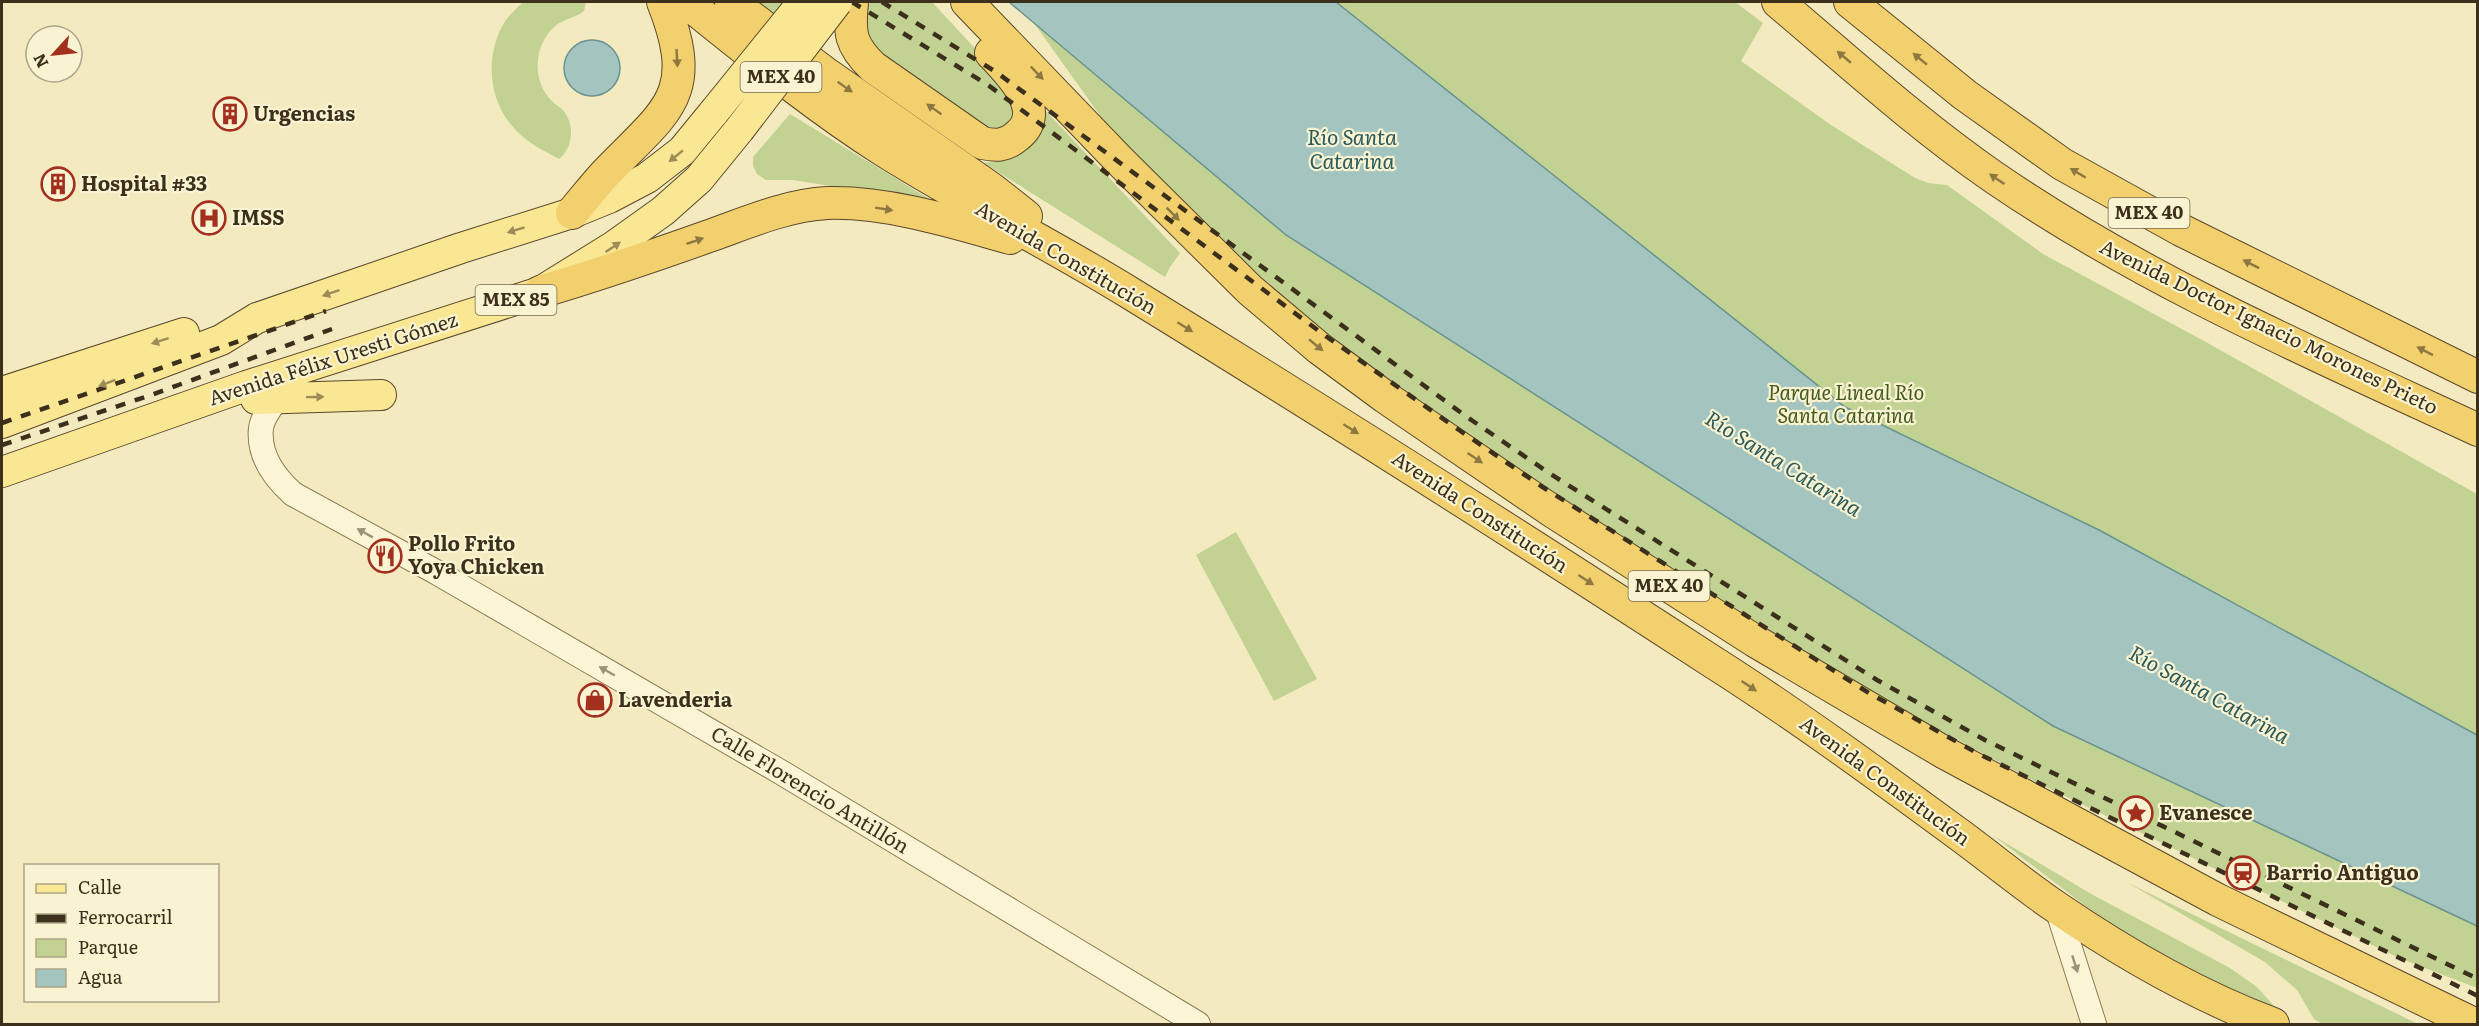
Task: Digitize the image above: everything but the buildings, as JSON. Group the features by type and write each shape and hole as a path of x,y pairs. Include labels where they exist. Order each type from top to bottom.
{"highway":[{"path":"572,213 605,174 656,124 670,103 677,82 678,61 676,39 663,2"},
{"name":"Avenida Constitución","path":"686,2 810,100 879,147 953,193 1064,252 1351,429 1722,668 1876,774 2057,908 2124,951 2168,975 2223,1003 2273,1024"},
{"path":"731,2 828,75 993,190 1030,219 1064,252"},
{"path":"852,2 850,26 853,42 860,54 873,67 982,143 995,146 1006,144 1019,135 1027,124 1029,109 1024,94 953,2"},
{"name":"Avenida Constitución","path":"967,2 1119,160 1250,290 1320,349 1385,397 1542,504 1755,641 1954,758 2218,900 2474,1024"},
{"name":"Avenida Doctor Ignacio Morones Prieto","path":"1778,2 1940,137 1991,175 2091,238 2173,284 2478,430"},
{"name":"MEX 40","path":"1850,2 1965,95 2062,164 2181,230 2478,377"},
{"path":"540,292 611,271 765,216 826,203 861,205 912,213 1064,252"}],"main road":[{"path":"2,423 220,340 257,318 461,248 572,213 609,198 647,178 682,151 802,2"},
{"name":"Avenida Félix Uresti Gómez","path":"2,472 260,394 299,370 540,292 614,246 663,211 699,179 837,2"},
{"path":"2,392 221,321 257,318"},
{"path":"2,492 260,394 381,395"}],"street":[{"name":"Calle Florencio Antillón","path":"260,394 262,446 276,478 293,494 436,572 839,807 1198,1024"},
{"path":"2057,908 2094,1024"}],"green space":[{"path":"523,2 586,2 584,11 552,29 539,55 538,74 541,83 551,100 566,115 571,128 568,148 559,159 534,145 518,132 505,116 494,90 492,63 498,36 506,20"},
{"path":"746,2 784,2 770,22"},
{"path":"871,2 932,2 1009,85 1017,115 999,131 984,131 871,52 857,20"},
{"name":"Parque Lineal Río Santa Catarina","path":"1019,2 1735,2 1763,23 1741,61 1831,125 1915,178 1928,183 1947,185 2043,254 2477,494 2477,988 2399,958 2038,783 1915,717 1764,630 1613,537 1324,338 1146,180"},
{"path":"1044,109 1180,253 1165,277 984,163 1009,158 1027,149 1039,134"},
{"path":"790,114 954,214 831,186 793,180 766,180 757,174 753,166 753,157"},
{"path":"1236,532 1317,679 1274,701 1196,555"},
{"path":"1994,836 2093,895 2230,968 2257,987 2275,1007 2218,989 2101,918"},
{"path":"2128,883 2418,1024 2322,1024 2314,1019 2297,990 2265,962"}],"water":[{"name":"Río Santa Catarina","path":"1009,2 1336,2 1845,407 2099,530 2477,735 2477,926 2053,726 1286,235"},
{"path":"592,40 603,42 612,48 618,57 620,68 618,79 612,88 603,94 592,96 581,94 572,88 566,79 564,68 566,57 572,48 581,42"}],"railway":[{"path":"852,2 988,85 1327,337 1541,486 1869,693 1977,753 2478,996"},
{"path":"882,2 996,72 1467,417 1549,473 1877,680 1985,740 2478,979"},
{"path":"2,423 326,311"},
{"path":"2,445 151,395 332,329"}],"place":[{"name":"Urgencias","path":"230,114"},
{"name":"Hospital #33","path":"58,184"},
{"name":"IMSS","path":"209,218"},
{"name":"Pollo Frito Yoya Chicken","path":"385,556"},
{"name":"Lavenderia","path":"595,700"},
{"name":"Evanesce","path":"2136,813"},
{"name":"Barrio Antiguo","path":"2243,873"}]}
